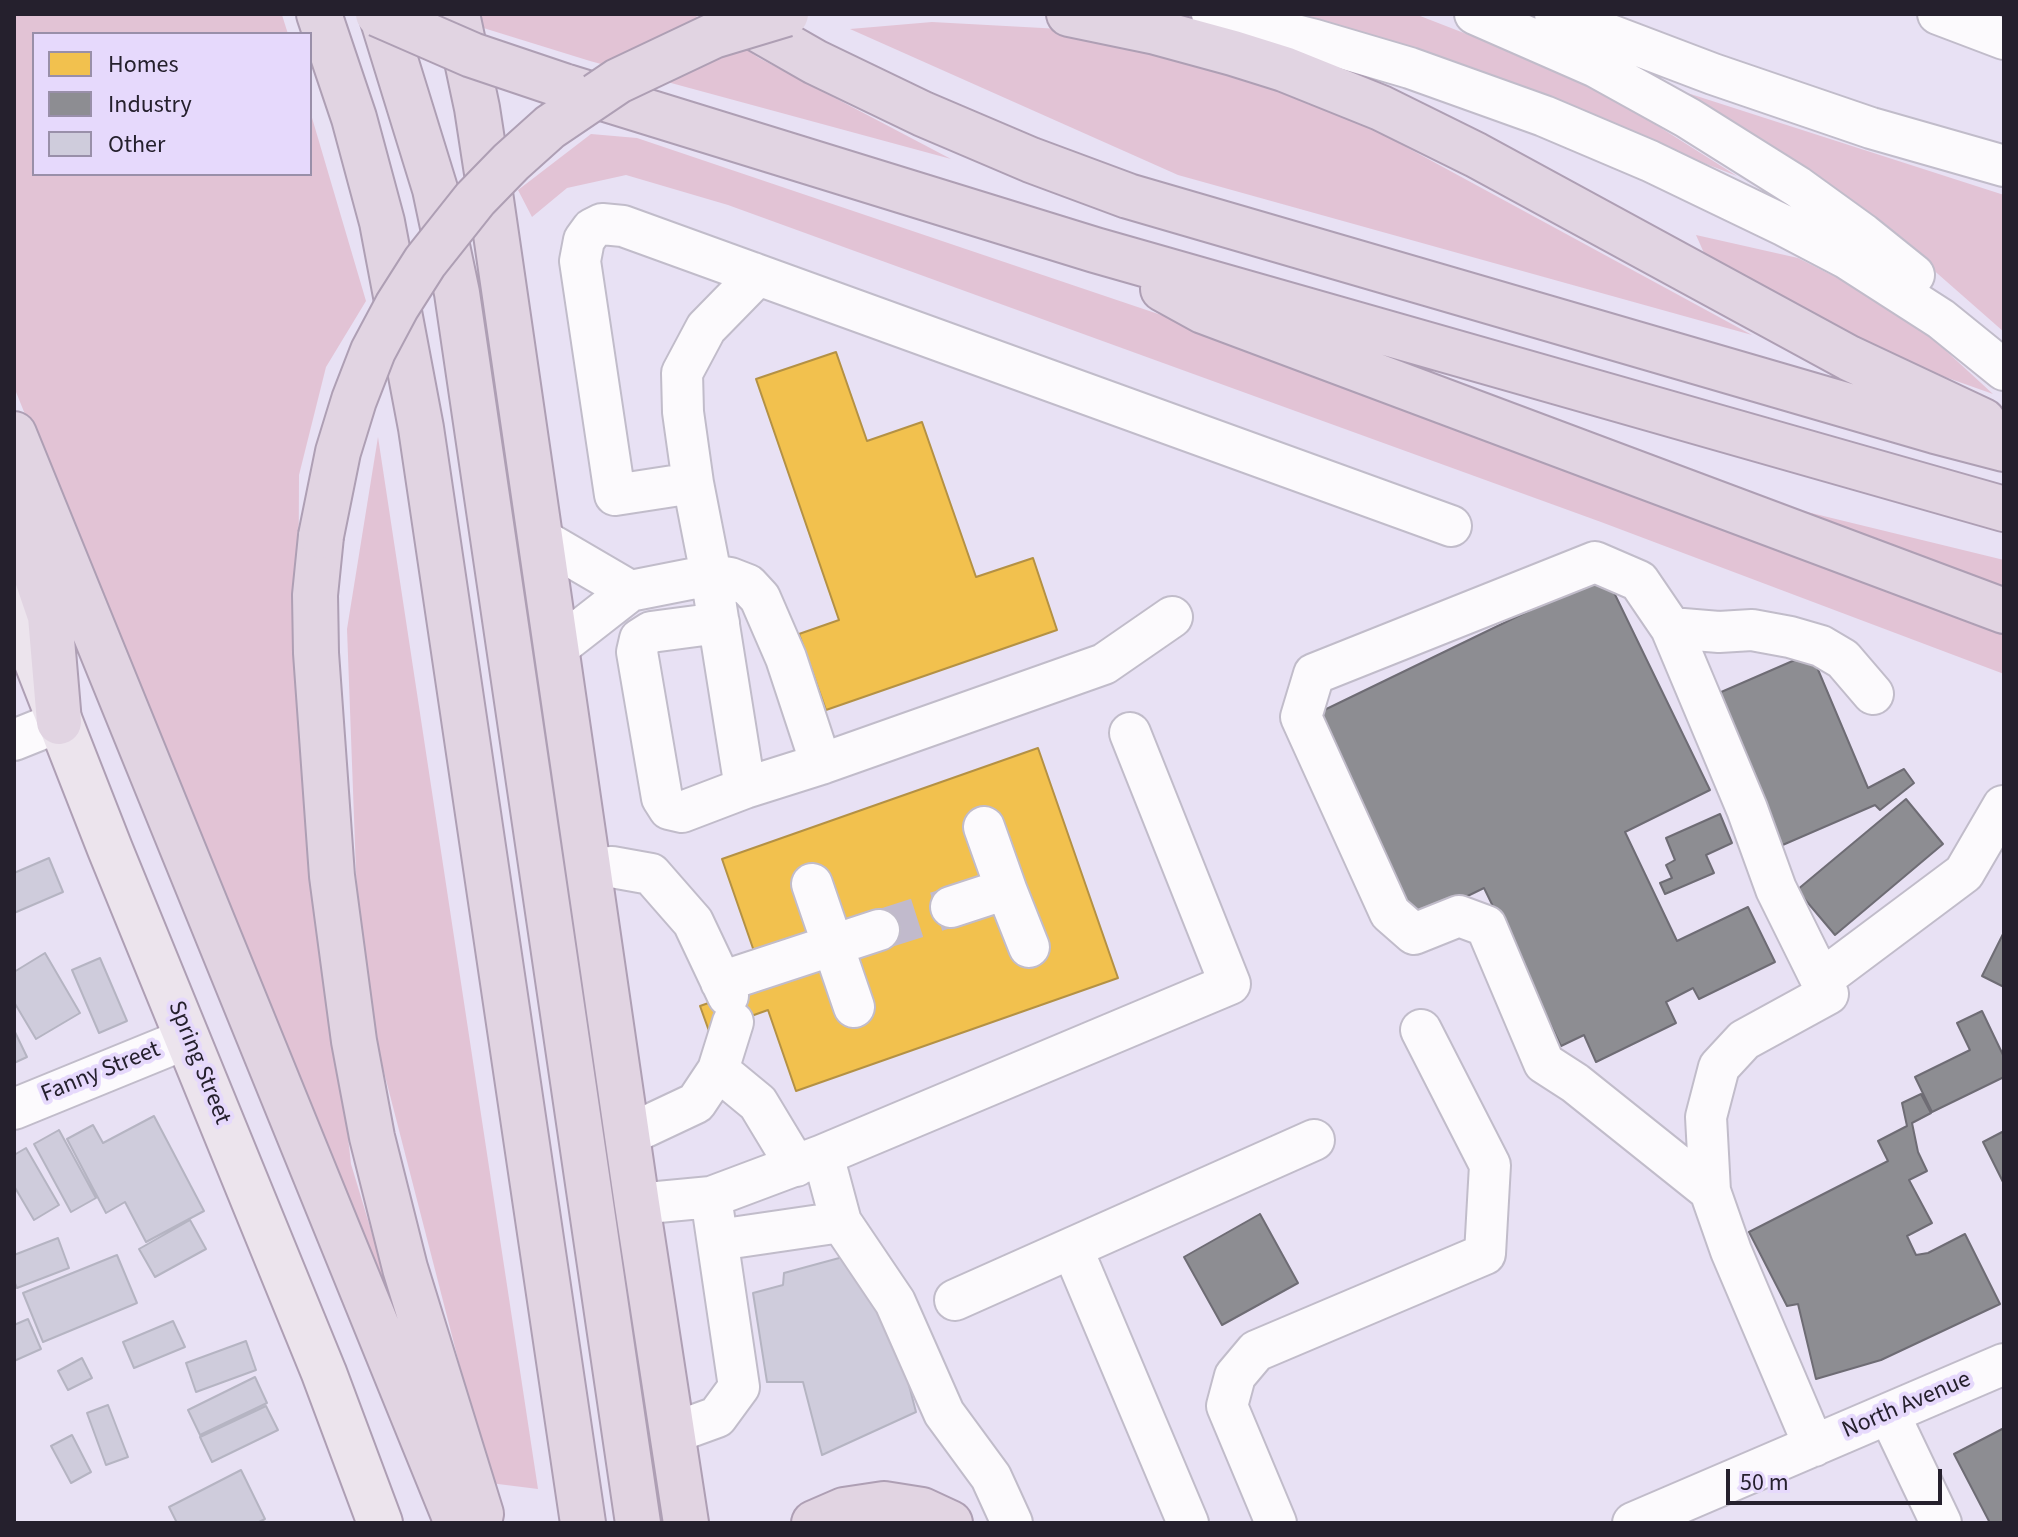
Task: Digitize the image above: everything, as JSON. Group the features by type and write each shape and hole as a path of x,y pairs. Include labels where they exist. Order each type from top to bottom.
{"highway":[{"path":"319,14 354,118 382,222 418,416 583,1523"},
{"path":"380,14 472,55 564,86 1095,250 2004,509"},
{"path":"380,14 435,189 459,306 638,1523"},
{"path":"457,14 477,108 686,1523"},
{"path":"731,14 815,62 923,114 1031,160 1128,196 1859,409 1998,437"},
{"path":"484,1523 417,1312 372,1137 359,1072 335,904 316,653 315,595 321,536 342,439 373,351 418,272 475,199 550,127 618,81 713,36 786,14"},
{"path":"1069,14 1156,32 1233,53 1284,69 1381,108 1476,155 1998,437"},
{"path":"1095,250 1203,311 2004,611"},
{"path":"14,434 457,1523"},
{"path":"14,511 50,616 59,722"},
{"path":"814,1523 844,1510 884,1504 922,1510 950,1523"}],"main road":[{"name":"Spring Street","path":"14,604 340,1413 380,1523"}],"street":[{"path":"1212,14 1336,45 1410,68 1544,116 1650,161 1846,258 1941,319 2004,368"},
{"path":"1475,14 1626,83 1768,167 1863,234 1920,280 2004,368"},
{"path":"1555,14 1849,121 2004,166"},
{"path":"1938,14 2004,39"},
{"path":"693,483 615,495 580,261 584,240 592,229 602,224 623,226 1451,526"},
{"path":"745,788 693,483 683,412 682,373 706,328 750,283 753,273"},
{"path":"541,539 630,591"},
{"path":"1710,1191 1575,1083 1544,1063 1486,926 1459,916 1414,934 1390,913 1301,717 1314,674 1595,562 1639,581 1671,628 1747,809 1776,889 1828,994 1744,1040 1719,1067 1706,1117 1710,1191 1731,1251 1814,1446"},
{"path":"557,648 630,591 711,575 748,585 760,598 786,658 821,764"},
{"path":"719,623 651,632 640,639 637,652 662,798 669,809 682,812 1104,664 1172,617"},
{"path":"1671,628 1719,632 1752,630 1821,646 1843,659 1873,694"},
{"path":"14,740 59,722"},
{"path":"637,1204 711,1197 810,1160 1230,984 1130,733"},
{"path":"1821,980 1964,873 2003,806"},
{"path":"984,827 1029,947"},
{"path":"589,868 612,867 651,874 693,922 727,1000 718,1070 696,1103 628,1135"},
{"path":"812,884 854,1007"},
{"path":"951,907 1006,889"},
{"path":"727,1000 832,946 879,930"},
{"path":"1276,1523 1227,1406 1235,1376 1256,1351 1485,1254 1490,1165 1421,1030"},
{"name":"Fanny Street","path":"14,1109 188,1038"},
{"path":"718,1070 758,1103 810,1160 841,1222 895,1302 944,1413 991,1477 1012,1523"},
{"path":"955,1300 1314,1140"},
{"path":"673,1433 717,1417 739,1387 711,1197"},
{"path":"718,1240 841,1222"},
{"path":"1072,1248 1188,1523"},
{"name":"North Avenue","path":"1633,1523 2004,1364"},
{"path":"1889,1414 1941,1523"}],"shaded area":[{"path":"14,14 282,15 287,32 32,32 32,176 312,176 312,118 366,301 326,367 299,475 298,689 351,1164 404,1339 192,828 14,387"},
{"path":"475,14 693,14 759,58 951,159 590,61 477,26"},
{"path":"1287,14 1415,14 1585,80 1737,176 1398,44"},
{"path":"932,22 1061,29 1240,74 1373,129 1752,335 1178,175 850,29"},
{"path":"1678,90 2004,195 2004,332 1889,231"},
{"path":"591,134 637,138 1179,321 2004,632 2004,674 1601,522 728,205 626,175 567,188 532,217 518,190"},
{"path":"1696,235 1798,258 1859,289 1932,338 1993,394 1897,360 1704,253"},
{"path":"378,437 538,1489 490,1483 360,979 347,629"},
{"path":"1803,511 2004,560 2004,593"}],"building: Homes":[{"path":"836,352 867,441 922,422 976,577 1033,558 1057,630 826,710 799,634 839,620 756,379"},
{"path":"1038,748 1118,978 796,1091 768,1010 709,1031 700,1006 765,983 722,859"}],"building: Industry":[{"path":"1605,574 1710,790 1625,832 1677,941 1748,907 1775,962 1699,999 1693,988 1666,1002 1676,1023 1596,1062 1584,1035 1561,1046 1484,888 1416,921 1316,714"},
{"path":"1811,653 1868,788 1904,769 1914,783 1880,810 1875,805 1778,847 1712,696"},
{"path":"1906,799 1943,844 1835,935 1797,890"},
{"path":"1720,814 1732,843 1706,855 1714,873 1665,894 1660,883 1672,878 1666,865 1675,860 1666,838"},
{"path":"2004,935 2004,987 1982,976"},
{"path":"1982,1011 2004,1057 2004,1077 1932,1112 1915,1077 1970,1050 1957,1023"},
{"path":"1921,1094 1931,1113 1912,1123 1918,1152 1927,1171 1909,1180 1932,1223 1907,1236 1916,1255 1928,1253 1965,1234 2000,1304 1881,1360 1816,1379 1798,1304 1787,1306 1749,1232 1888,1161 1878,1141 1907,1126 1902,1103"},
{"path":"2004,1131 2004,1184 1983,1142"},
{"path":"1260,1214 1298,1283 1222,1325 1184,1257"},
{"path":"2004,1428 2004,1523 1990,1523 1954,1454"}],"building: Other":[{"path":"49,858 63,892 14,913 14,873"},
{"path":"45,953 80,1013 36,1039 14,1002 14,972"},
{"path":"100,958 127,1021 99,1033 72,970"},
{"path":"14,1030 27,1057 14,1063"},
{"path":"154,1116 204,1211 146,1242 125,1202 106,1213 67,1139 93,1125 103,1143"},
{"path":"59,1130 96,1198 71,1212 34,1144"},
{"path":"26,1148 59,1205 34,1220 14,1186 14,1155"},
{"path":"190,1220 206,1249 155,1277 139,1249"},
{"path":"58,1238 69,1268 17,1288 14,1255"},
{"path":"854,1254 883,1286 916,1412 822,1455 803,1382 767,1382 753,1293 783,1285 784,1273"},
{"path":"117,1255 137,1303 43,1342 23,1293"},
{"path":"28,1319 41,1349 14,1361 14,1325"},
{"path":"173,1321 185,1347 134,1368 123,1342"},
{"path":"246,1341 256,1370 196,1392 186,1363"},
{"path":"82,1358 92,1378 68,1390 58,1371"},
{"path":"255,1377 267,1403 200,1435 188,1410"},
{"path":"108,1405 128,1457 106,1465 87,1413"},
{"path":"266,1406 278,1430 212,1462 200,1437"},
{"path":"72,1435 91,1472 71,1483 51,1446"},
{"path":"241,1470 265,1519 257,1523 177,1523 169,1507"}],"tunnel":[{"path":"879,930 951,907"}]}
